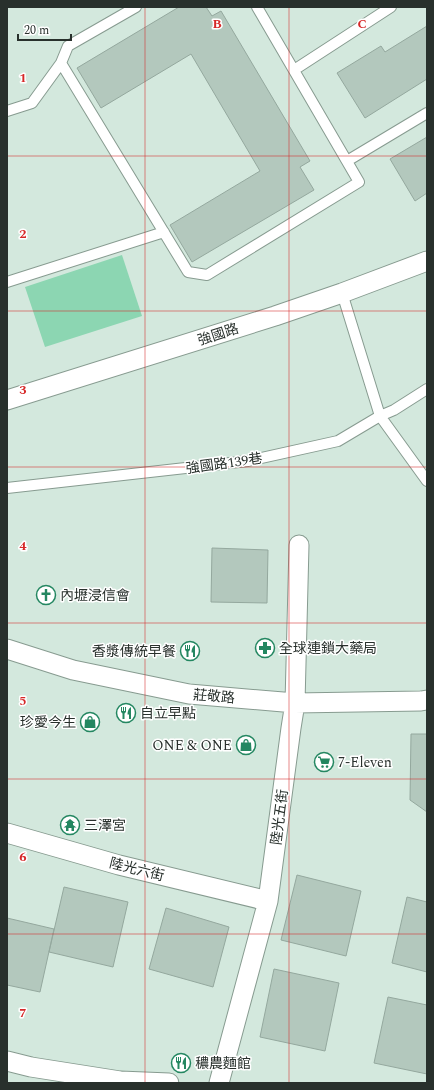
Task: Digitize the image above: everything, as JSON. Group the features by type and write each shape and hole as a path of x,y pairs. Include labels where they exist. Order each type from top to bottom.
{"street":[{"name":"強國路","path":"7,400 267,318 427,262"},
{"name":"陸光五街","path":"219,1083 268,901 295,703 299,545"},
{"name":"莊敬路","path":"7,649 73,670 189,694 295,703 427,700"},
{"name":"陸光六街","path":"7,833 119,864 268,901"},
{"path":"7,1061 31,1067 120,1081 169,1083"}],"lane":[{"path":"7,111 32,103 61,63 68,46 136,7"},
{"path":"61,63 188,272 207,275 359,182 257,7"},
{"path":"294,70 391,7"},
{"path":"347,161 427,113"},
{"path":"7,282 164,232"},
{"path":"342,293 380,416 427,482"},
{"name":"強國路139巷","path":"7,488 248,461 338,441 380,416 394,410 427,389"}],"green space":[{"path":"122,255 142,316 45,347 25,287"}],"building":[{"path":"179,7 206,7 212,16 221,11 310,161 300,167 314,190 192,262 170,225 260,171 191,54 101,108 77,68"},
{"path":"427,26 427,79 365,118 337,73 381,46 385,52"},
{"path":"427,137 427,193 415,201 390,159"},
{"path":"212,548 268,550 267,603 211,602"},
{"path":"411,734 427,734 427,812 410,800"},
{"path":"297,875 361,891 346,956 281,940"},
{"path":"64,887 128,902 113,967 49,952"},
{"path":"407,897 427,902 427,972 392,963"},
{"path":"166,908 229,927 213,987 149,969"},
{"path":"7,918 54,929 40,992 7,985"},
{"path":"274,969 339,983 325,1051 260,1037"},
{"path":"388,997 427,1005 427,1074 374,1063"}],"place":[{"name":"內壢浸信會","path":"46,595"},
{"name":"全球連鎖大藥局","path":"265,648"},
{"name":"香漿傳統早餐","path":"190,651"},
{"name":"自立早點","path":"126,713"},
{"name":"珍愛今生","path":"90,722"},
{"name":"ONE & ONE","path":"246,745"},
{"name":"7-Eleven","path":"324,762"},
{"name":"三澤宮","path":"70,825"},
{"name":"穠農麵館","path":"181,1063"}]}
